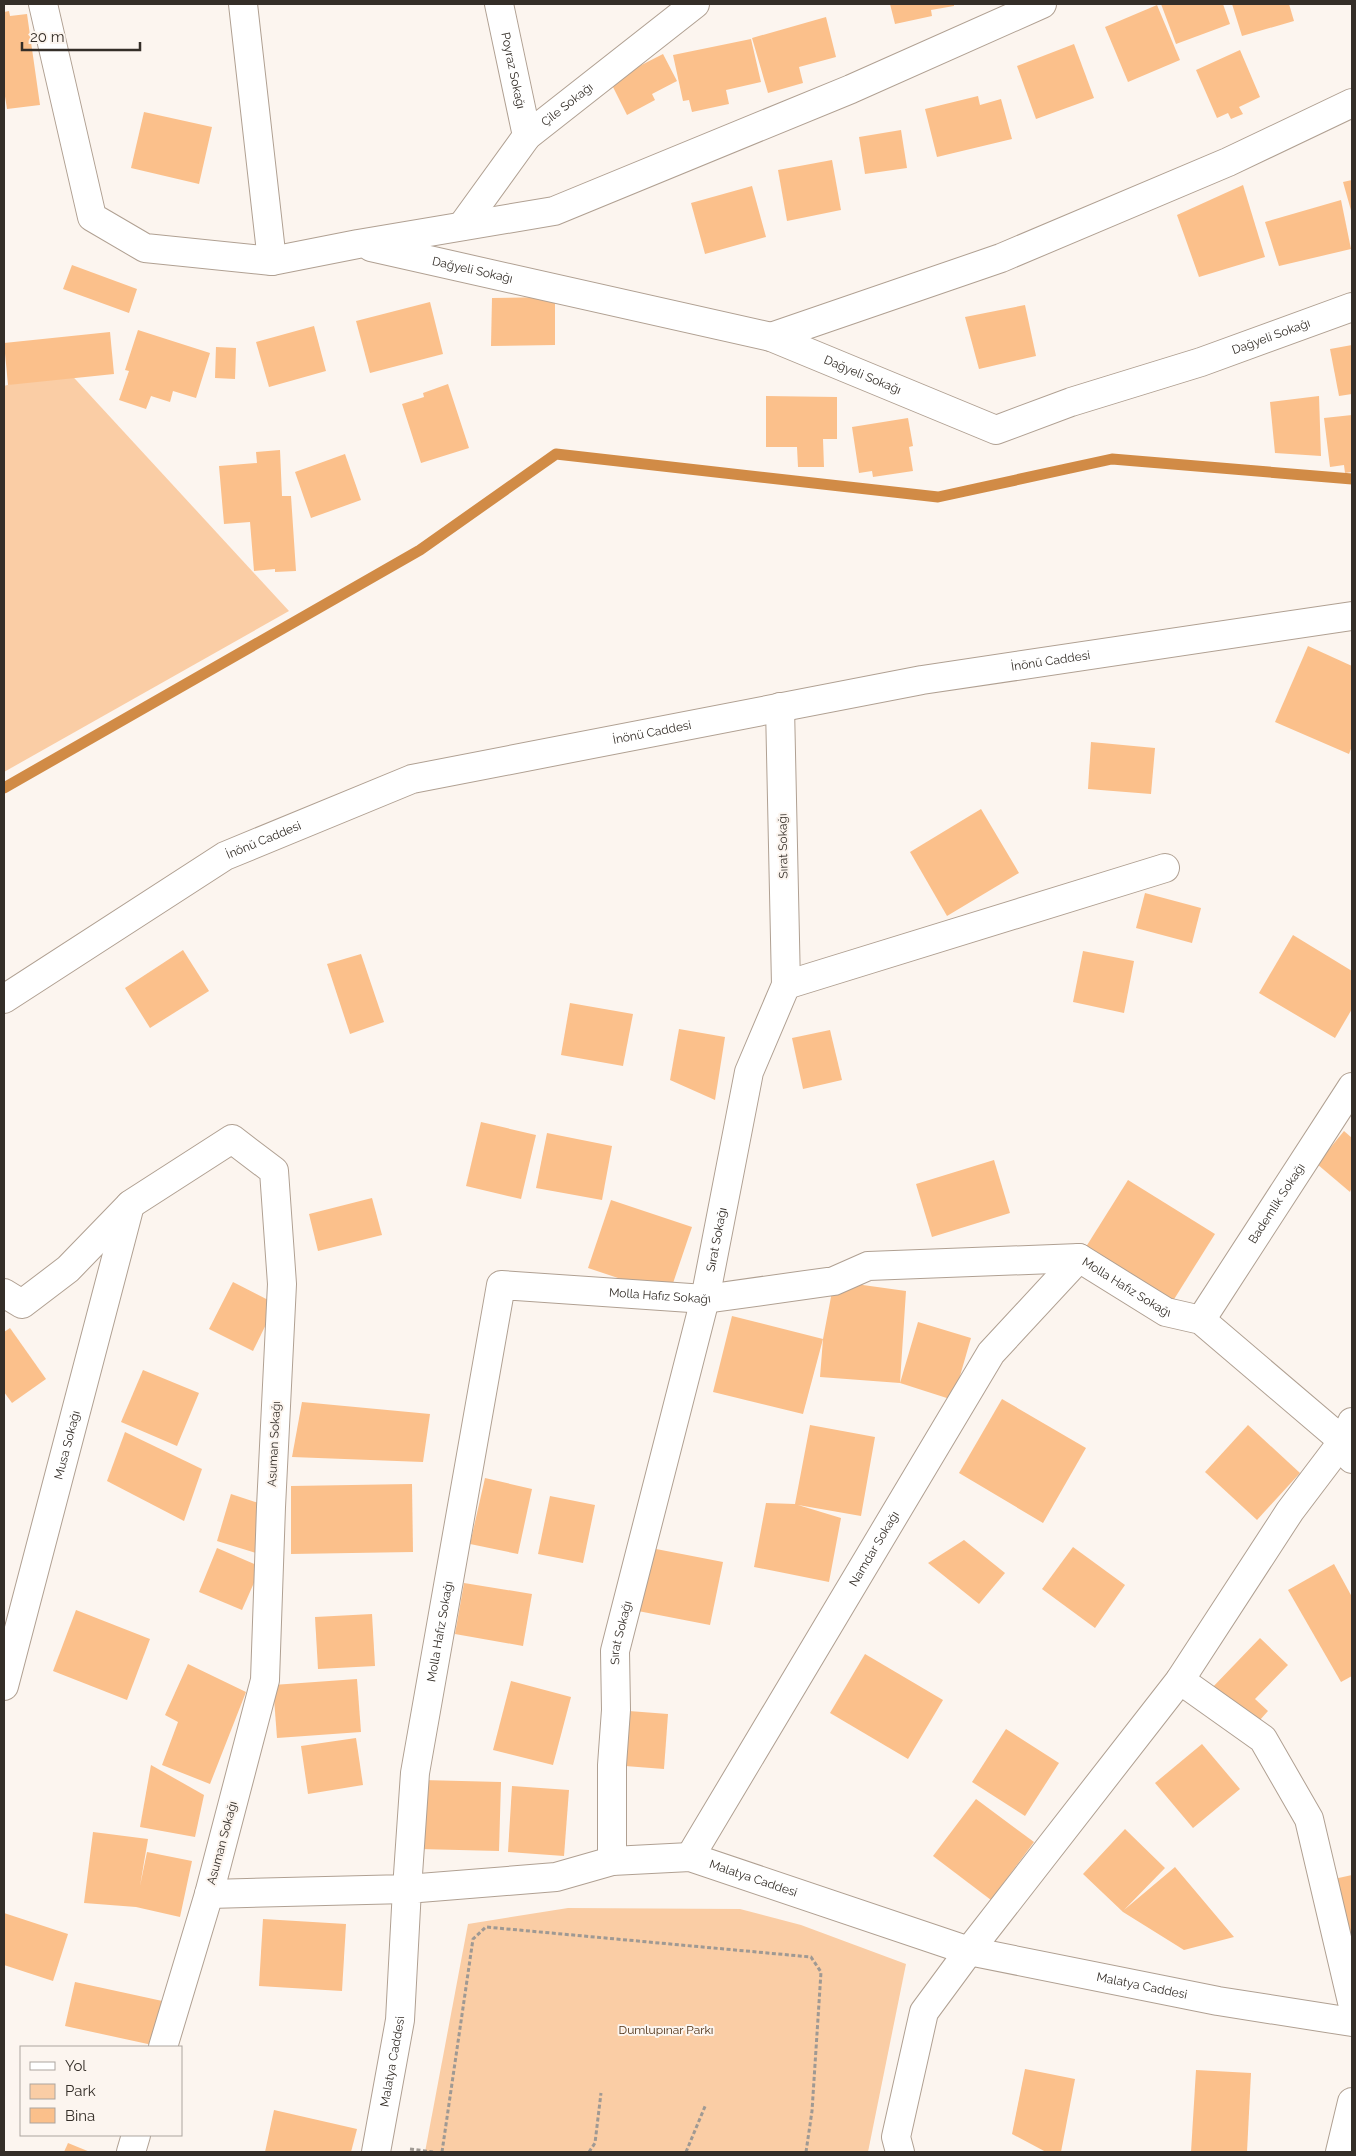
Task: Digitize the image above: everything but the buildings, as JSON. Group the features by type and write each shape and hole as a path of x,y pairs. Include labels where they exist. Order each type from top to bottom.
{"street":[{"path":"44,4 92,217 145,248 272,261 358,244 554,211 851,89 1042,4"},
{"path":"243,4 272,261"},
{"name":"Poyraz Sokağı","path":"499,4 527,136"},
{"name":"Çile Sokağı","path":"462,226 527,136 695,4"},
{"path":"771,337 1002,258 1228,162 1352,103"},
{"name":"Dağyeli Sokağı","path":"358,244 771,337 996,430 1071,402 1201,362 1352,307"},
{"name":"İnönü Caddesi","path":"4,999 225,856 412,779 922,680 1352,616"},
{"name":"Sırat Sokağı","path":"612,1861 612,1764 616,1710 615,1651 705,1299 749,1072 786,985 780,707"},
{"path":"786,985 1165,868"},
{"name":"Bademlik Sokağı","path":"1201,1320 1352,1088"},
{"name":"Asuman Sokağı","path":"4,1292 22,1304 68,1269 131,1204 232,1139 274,1170 282,1284 265,1680 209,1894 162,2046"},
{"name":"Musa Sokağı","path":"4,1686 131,1204"},
{"name":"Molla Hafız Sokağı","path":"407,1889 415,1773 501,1285 705,1299 834,1281 868,1266 1080,1258 1166,1312 1201,1320 1349,1441"},
{"name":"Namdar Sokağı","path":"690,1857 991,1353 1080,1258"},
{"path":"900,2152 896,2137 924,2012 969,1950 1180,1680 1290,1511 1349,1441"},
{"path":"1180,1680 1263,1739 1309,1819 1352,2002"},
{"name":"Malatya Caddesi","path":"376,2152 400,2020 407,1889 556,1877 612,1861 690,1857 969,1950 1218,2001 1352,2022"},
{"path":"209,1894 407,1889"},
{"path":"1340,2152 1352,2102"},
{"path":"131,2152 136,2136"}],"path":[{"path":"442,2152 473,1939 486,1927 811,1957 821,1972 812,2111 806,2152"},
{"path":"589,2152 594,2143 601,2093"},
{"path":"686,2152 706,2104"}],"green space":[{"path":"65,368 289,611 4,772 4,386"},
{"name":"Dumlupınar Parkı","path":"568,1908 740,1909 801,1925 906,1964 868,2152 425,2152 468,1924"}],"waterway":[{"path":"4,788 420,550 556,454 938,497 1112,459 1352,479"}]}
